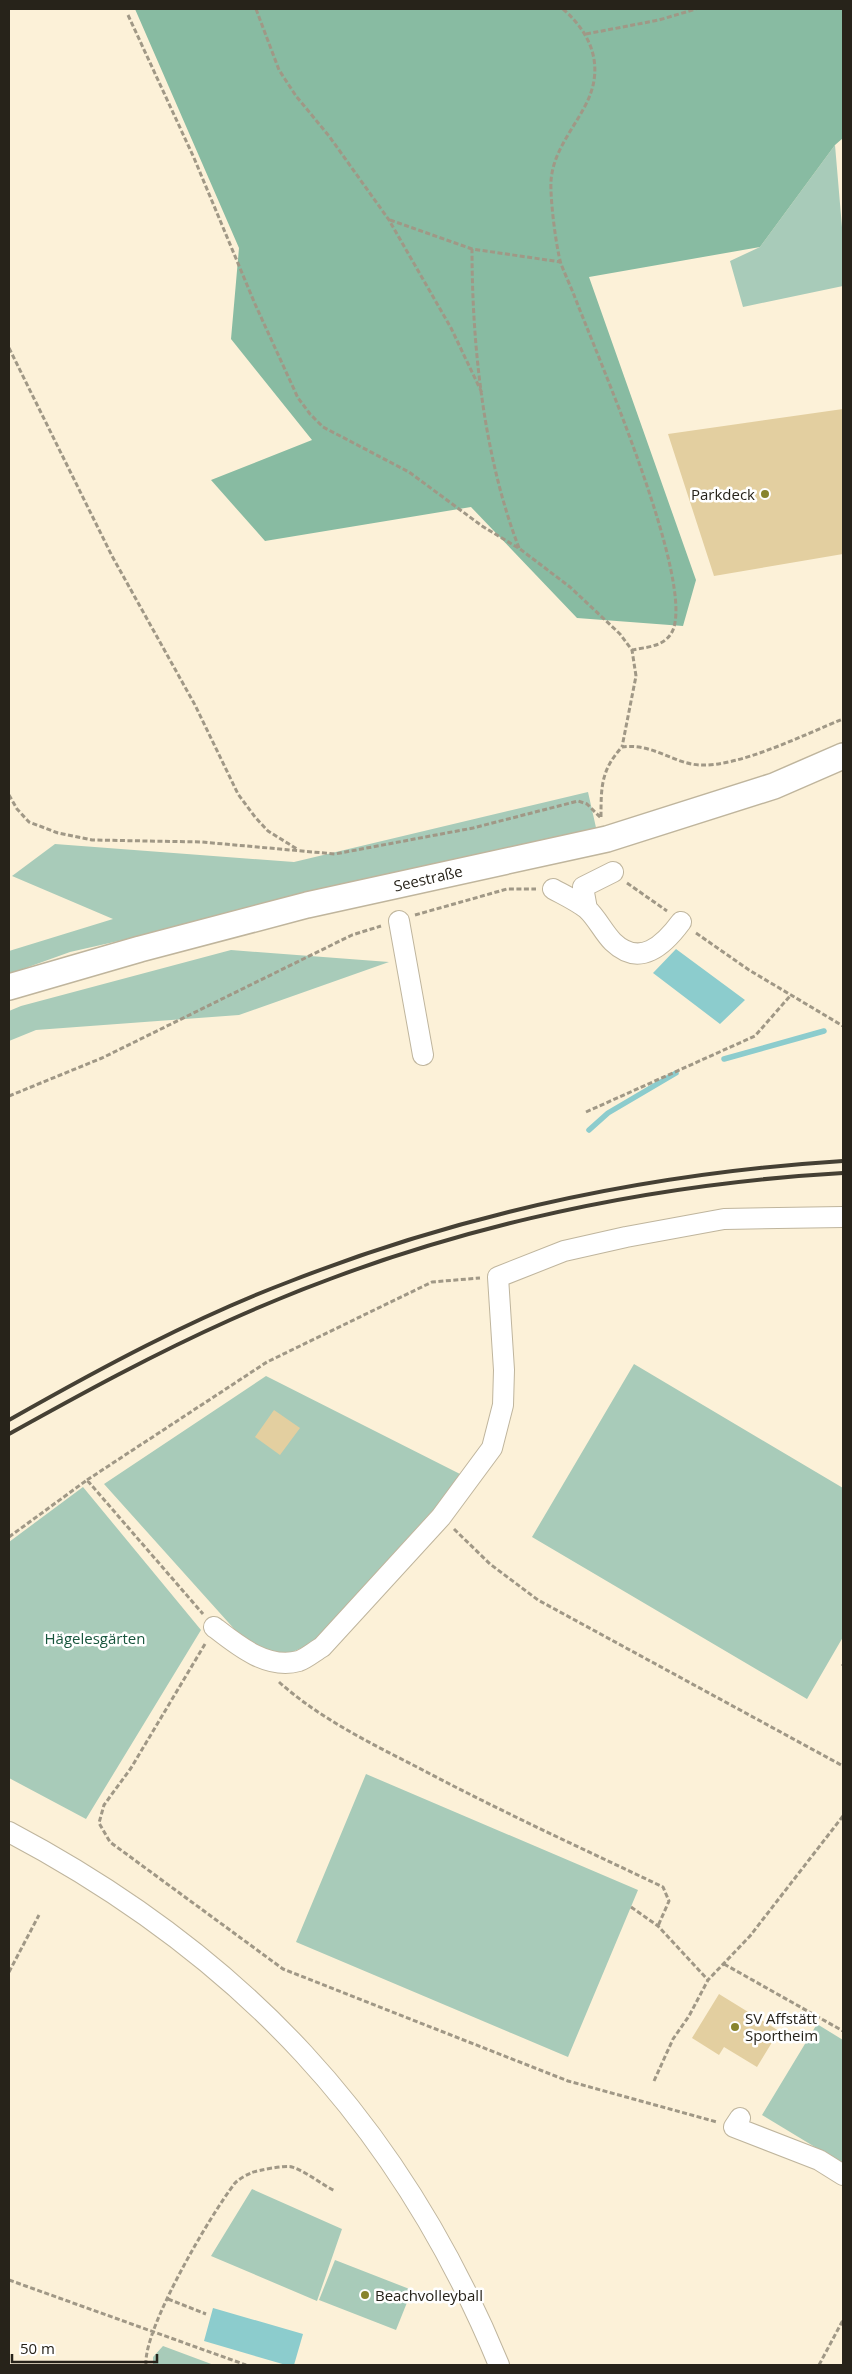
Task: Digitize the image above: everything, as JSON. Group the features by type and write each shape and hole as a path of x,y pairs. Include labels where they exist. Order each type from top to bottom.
{"main road":[{"name":"Seestraße","path":"9,987 140,948 774,786 843,756"}],"street":[{"path":"586,908 583,887 613,872"},
{"path":"553,889 586,908 613,942 629,954 647,953 669,938 681,922"},
{"path":"399,921 423,1055"},
{"path":"214,1628 243,1650 274,1662 298,1661 322,1647 441,1517 492,1448 503,1405 504,1370 498,1277 564,1251 626,1237 724,1219 843,1217"},
{"path":"9,1832 102,1885 156,1921 236,1986 306,2056 365,2126 418,2205 470,2299 499,2365"},
{"path":"737,2122 819,2160 843,2175"}],"path":[{"path":"256,9 279,70 296,96 329,136 390,220 451,328 483,395"},
{"path":"563,9 576,20 586,34 595,68 593,87 586,106 571,128 556,158 551,182 561,262 639,462 672,568 676,598 676,615 672,633 661,644 632,650"},
{"path":"586,34 659,20 696,9"},
{"path":"128,15 194,158 255,304 298,398 310,414 323,426 409,472 482,526 520,549 577,592 620,634 632,650 636,676 622,747 610,761 601,786 604,828"},
{"path":"390,220 472,249 561,262"},
{"path":"472,249 472,304 495,475 506,513 520,549"},
{"path":"9,348 112,556 195,705 238,794 268,831 297,849"},
{"path":"622,747 634,745 647,748 698,765 733,763 843,719"},
{"path":"9,795 17,809 29,822 58,833 92,840 202,842 297,849 335,854 473,828 578,801 587,804 604,828"},
{"path":"613,872 749,970 843,1026"},
{"path":"9,1096 102,1058 352,935 399,921 432,908 507,889 553,889"},
{"path":"586,1112 755,1036 790,996"},
{"path":"9,1537 87,1480 267,1362 432,1282 498,1277"},
{"path":"87,1480 214,1628 131,1768 104,1805 99,1822 110,1842 283,1969 568,2081 737,2122"},
{"path":"441,1517 490,1564 538,1600 843,1766"},
{"path":"278,1681 292,1694 372,1744 489,1805 663,1887 669,1901 658,1926"},
{"path":"654,2081 673,2039 689,2016 708,1980 750,1936 843,1816"},
{"path":"631,1907 658,1926 708,1980"},
{"path":"9,1972 40,1915"},
{"path":"724,1964 843,2031"},
{"path":"146,2365 146,2356 152,2332 168,2299 188,2260 237,2181 252,2172 290,2166 335,2191"},
{"path":"9,2280 246,2365"},
{"path":"168,2299 206,2314"},
{"path":"819,2365 843,2320"}],"green space":[{"path":"135,9 843,9 843,138 835,145 760,247 589,277 696,580 683,626 577,618 471,507 265,541 211,480 312,440 231,339 239,248"},
{"path":"835,145 843,239 843,286 743,307 730,261 760,247"},
{"path":"588,792 597,832 70,952 9,974 9,951 113,919 12,876 55,844 294,862"},
{"path":"231,950 389,962 239,1015 36,1030 9,1041 9,1011 21,1006"},
{"path":"634,1364 843,1488 843,1637 807,1699 532,1537"},
{"path":"266,1376 464,1476 314,1641 286,1654 273,1653 245,1641 104,1484"},
{"name":"Hägelesgärten","path":"83,1487 201,1630 86,1819 9,1778 9,1542"},
{"path":"366,1774 638,1890 568,2057 296,1942"},
{"path":"817,2024 843,2040 843,2164 762,2115"},
{"path":"252,2189 342,2229 317,2301 211,2256"},
{"name":"Beachvolleyball","path":"335,2260 412,2290 396,2330 319,2300"},
{"path":"163,2346 214,2365 153,2365 153,2357"}],"water":[{"path":"676,949 745,1000 720,1024 653,973"},
{"path":"213,2308 303,2334 294,2365 286,2365 204,2341"}],"building":[{"name":"Parkdeck","path":"843,409 843,554 714,576 668,434"},
{"path":"274,1410 300,1428 280,1455 255,1437"},
{"name":"SV Affstätt Sportheim","path":"719,1994 779,2031 757,2067 724,2047 719,2055 692,2038"}],"waterway":[{"path":"724,1059 824,1031"},
{"path":"589,1130 608,1113 676,1073"}],"railway":[{"path":"9,1420 112,1363 218,1311 291,1281 425,1235 494,1216 632,1186 702,1175 843,1161"},
{"path":"9,1434 118,1375 230,1320 303,1289 453,1238 530,1218 607,1202 685,1189 764,1179 843,1173"}],"place":[{"name":"Parkdeck","path":"765,494"},
{"name":"SV Affstätt Sportheim","path":"735,2027"},
{"name":"Beachvolleyball","path":"365,2295"}]}
